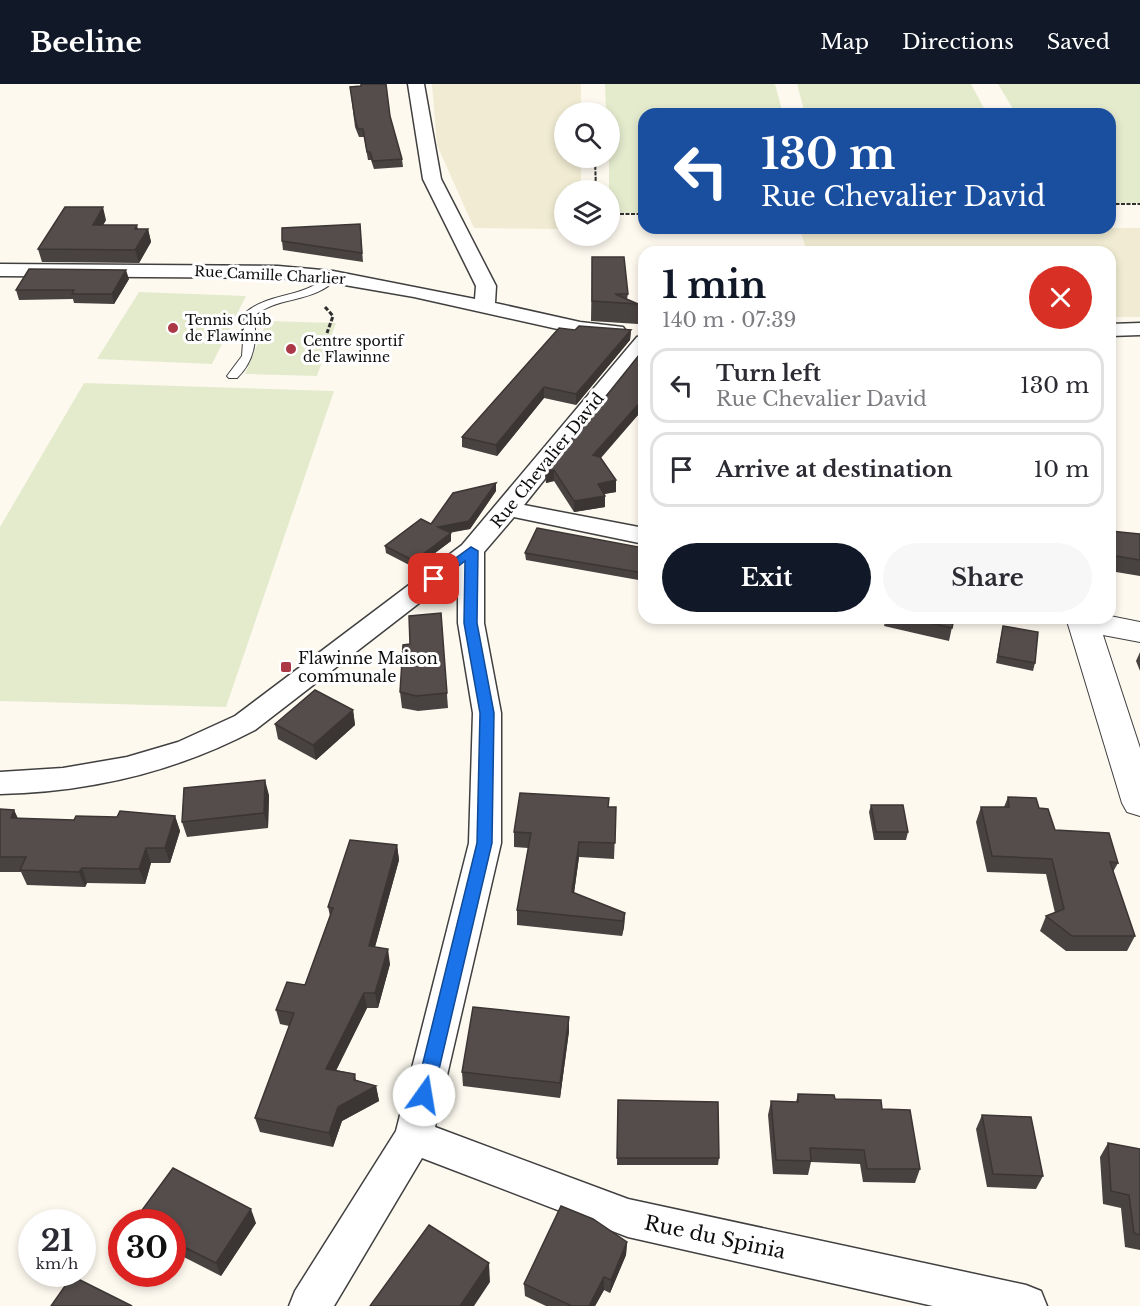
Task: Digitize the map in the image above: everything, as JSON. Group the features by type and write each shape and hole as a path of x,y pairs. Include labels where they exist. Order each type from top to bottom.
{"street":[{"path":"416,84 432,179 486,286 485,307"},
{"name":"Rue Camille Charlier","path":"0,270 278,272 333,277 580,328 638,333"},
{"path":"1116,330 1140,329"},
{"name":"Rue Chevalier David","path":"0,783 91,775 147,762 213,741 245,723 471,551 508,509 638,348"},
{"path":"508,509 638,535"},
{"path":"310,1306 414,1137 485,843 487,713 471,623 471,551"},
{"path":"1078,624 1140,803"},
{"path":"1101,624 1140,632"},
{"name":"Rue du Spinia","path":"414,1137 628,1218 1026,1306"}],"lane":[{"path":"233,376 242,369 252,342 249,315 255,309 268,303 306,296 324,287 333,277"}],"path":[{"path":"1116,204 1140,204"},
{"path":"620,214 638,214"}],"shaded area":[{"path":"432,84 581,84 581,102 554,102 554,168 581,168 581,180 554,180 554,229 474,228 437,145"},
{"path":"1116,228 1140,228 1140,317 1116,317 1116,246 805,246 802,234 1116,234"}],"green space":[{"path":"605,84 775,84 781,108 638,108 638,213 620,213 620,180 609,180 609,168 620,168 620,102 606,102"},
{"path":"797,84 971,84 984,108 803,108"},
{"path":"998,84 1140,84 1140,203 1116,203 1116,108 1012,108"},
{"name":"Tennis Club de Flawinne","path":"139,292 246,296 212,364 97,359"},
{"name":"Centre sportif de Flawinne","path":"267,321 336,323 317,376 245,374"},
{"path":"84,383 334,391 226,707 0,701 0,527"}],"building":[{"path":"361,84 386,84 390,116 402,159 373,161 370,152 367,152 363,129 358,129 355,119 350,87 361,86"},
{"path":"65,207 103,207 93,225 137,225 135,229 148,229 135,250 38,249"},
{"path":"360,224 362,253 282,241 282,228"},
{"path":"592,257 624,257 628,294 615,294 638,304 592,301"},
{"path":"29,269 126,270 112,294 72,294 74,290 16,290"},
{"path":"579,326 631,330 576,394 544,387 496,445 462,437 559,328 575,330"},
{"path":"638,356 638,405 593,455 600,457 616,480 598,484 605,496 574,501 554,470 545,472"},
{"path":"496,483 469,521 438,527 451,533 414,561 385,546 421,519 431,524 453,493"},
{"path":"537,528 638,547 638,572 525,553"},
{"path":"1116,532 1140,534 1140,560 1116,556"},
{"path":"441,613 447,693 416,696 400,692 403,645 410,644 409,616"},
{"path":"935,624 953,624 952,628"},
{"path":"1003,626 1038,632 1035,663 998,656"},
{"path":"315,690 353,710 313,745 275,724"},
{"path":"265,780 264,813 182,822 184,788"},
{"path":"520,793 609,798 608,807 616,807 615,843 579,842 572,892 625,913 623,921 517,910 531,833 514,832"},
{"path":"1008,797 1036,798 1039,808 1048,809 1055,830 1109,833 1118,863 1110,862 1135,936 1072,936 1046,916 1064,909 1052,859 992,856 981,807 1009,807"},
{"path":"871,805 903,805 908,832 876,832"},
{"path":"0,809 14,810 11,818 74,820 76,816 117,817 120,811 175,816 165,848 146,848 139,869 82,868 79,872 20,870 26,857 0,857"},
{"path":"350,840 397,845 369,946 388,949 375,993 364,993 326,1069 355,1074 354,1080 376,1086 338,1107 329,1133 255,1118 294,1013 276,1010 287,982 305,985 333,908 328,907"},
{"path":"473,1007 569,1017 560,1083 462,1072"},
{"path":"798,1094 834,1095 835,1099 881,1100 882,1109 910,1110 920,1169 867,1169 864,1150 810,1148 811,1161 776,1160 771,1101 798,1102"},
{"path":"618,1100 718,1102 719,1158 617,1158"},
{"path":"982,1115 1031,1117 1043,1176 993,1174"},
{"path":"1108,1143 1140,1149 1140,1235 1134,1233 1129,1195 1111,1191"},
{"path":"173,1168 251,1209 216,1263 186,1248 186,1209 143,1209"},
{"path":"561,1206 593,1219 627,1242 611,1280 604,1277 589,1306 572,1306 524,1284"},
{"path":"429,1225 489,1263 460,1306 370,1306"},
{"path":"64,1287 94,1287 132,1306 51,1306"}],"place":[{"name":"Tennis Club de Flawinne","path":"173,328"},
{"name":"Centre sportif de Flawinne","path":"291,349"},
{"name":"Flawinne Maison communale","path":"286,667"}],"route":[{"path":"424,1095 485,843 487,713 471,623 471,551 434,579"}]}
